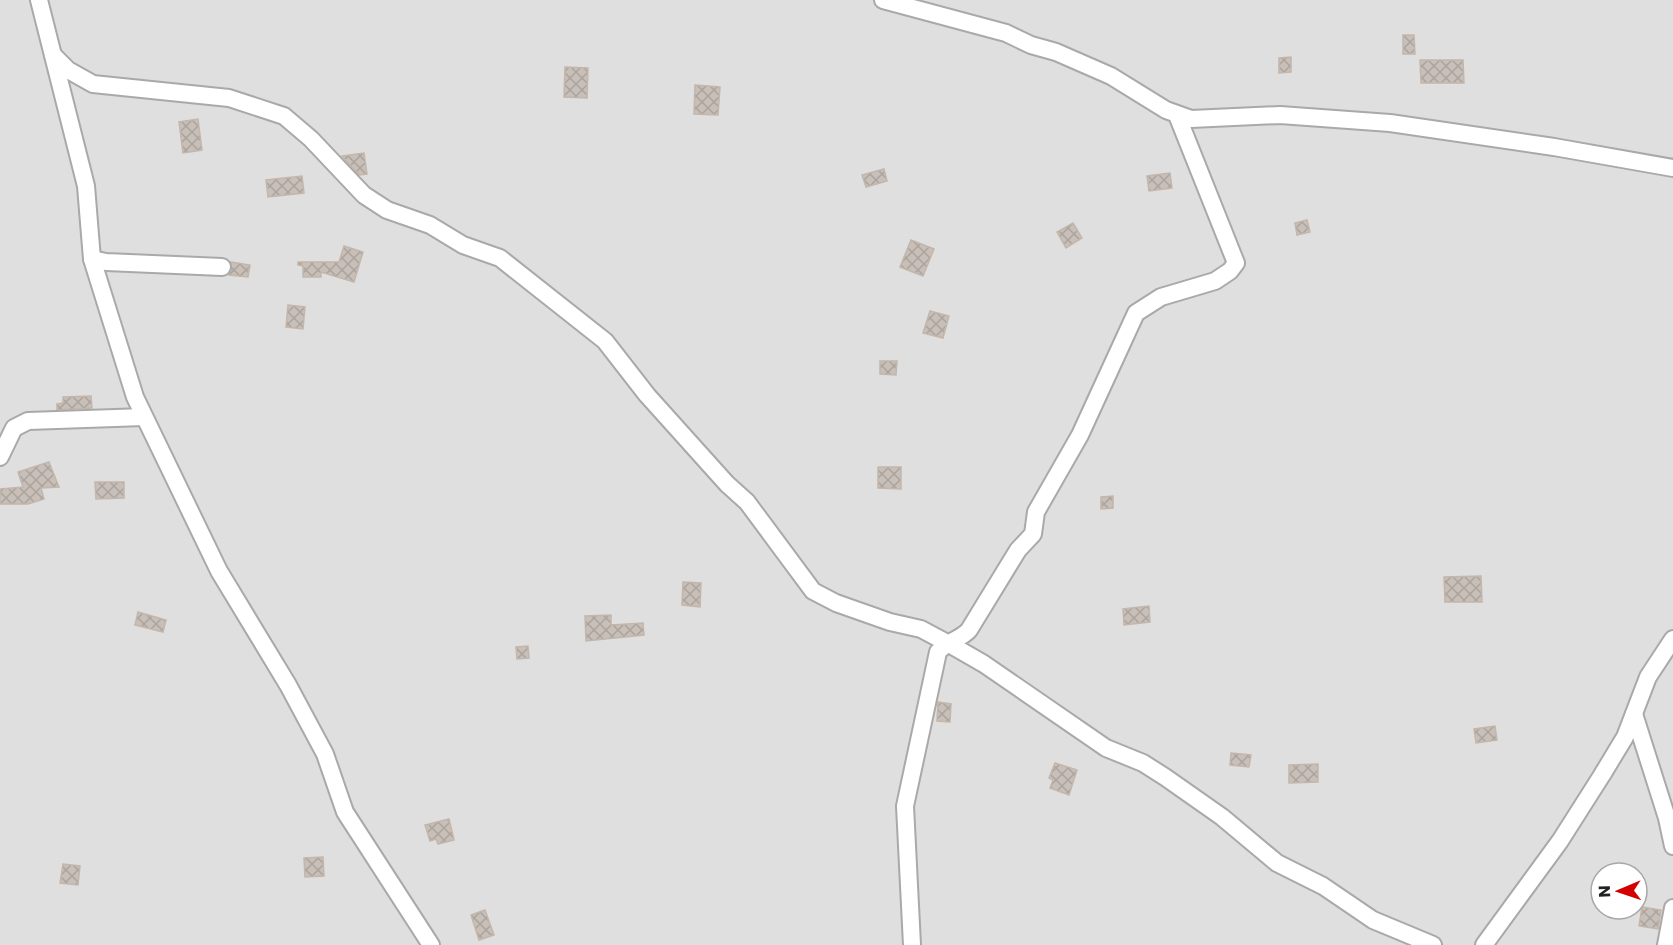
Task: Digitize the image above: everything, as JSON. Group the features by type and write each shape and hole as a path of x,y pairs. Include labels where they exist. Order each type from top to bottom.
{"street":[{"path":"39,0 86,186 92,259 107,315 144,417 219,571 288,685 325,754 345,812 431,945"},
{"path":"883,0 1006,33 1031,45 1056,52 1111,76 1177,115 1191,118 1280,115 1390,123 1554,147 1673,168"},
{"path":"53,55 68,70 93,84 229,98 284,116 311,139 364,195 387,210 430,225 462,244 500,258 605,341 647,395 727,484 747,502 813,591 836,603 890,622 921,629 949,644 984,664 1106,748 1143,763 1166,777 1222,817 1277,863 1323,886 1373,920 1433,945"},
{"path":"912,945 905,806 938,652 959,640 969,630 1018,550 1033,534 1036,512 1080,435 1136,313 1161,297 1215,281 1236,263 1177,115"},
{"path":"92,259 106,262 222,267"},
{"path":"0,457 14,428 28,421 144,417"},
{"path":"1484,945 1560,841 1625,736 1648,677 1673,639"},
{"path":"1634,714 1667,818 1673,846"},
{"path":"1666,945 1673,908"}],"shaded area":[{"path":"0,0 1673,0 1673,945 0,945"}],"building":[{"path":"1403,35 1414,35 1415,54 1403,54"},
{"path":"1291,57 1291,72 1279,73 1279,58"},
{"path":"1420,60 1463,60 1464,83 1421,83"},
{"path":"565,67 588,68 587,98 564,97"},
{"path":"695,85 720,87 718,115 694,114"},
{"path":"198,119 202,150 183,153 179,122"},
{"path":"364,153 367,174 359,175 342,156"},
{"path":"884,169 887,181 866,187 862,175"},
{"path":"1170,173 1172,188 1149,191 1147,176"},
{"path":"302,176 304,193 268,197 266,180"},
{"path":"1307,220 1310,232 1297,235 1295,223"},
{"path":"1073,223 1082,238 1066,248 1057,232"},
{"path":"911,240 934,249 923,276 900,267"},
{"path":"344,246 363,252 354,282 321,272 321,277 303,277 303,266 298,265 298,262 339,262"},
{"path":"231,262 250,265 248,277 229,275"},
{"path":"288,305 305,307 303,329 286,327"},
{"path":"930,311 949,316 943,338 923,333"},
{"path":"880,361 897,361 896,375 880,374"},
{"path":"91,396 92,408 57,410 57,404 63,403 63,397"},
{"path":"49,462 59,487 41,488 44,499 28,504 0,504 0,489 23,487 18,472"},
{"path":"878,467 901,467 901,489 878,488"},
{"path":"95,482 124,482 124,498 96,499"},
{"path":"1113,496 1113,508 1101,509 1101,497"},
{"path":"1481,576 1482,602 1445,602 1444,577"},
{"path":"683,582 701,583 700,607 682,605"},
{"path":"1149,606 1150,622 1124,625 1123,609"},
{"path":"138,612 166,620 163,632 135,625"},
{"path":"611,615 611,625 643,623 644,635 586,641 585,616"},
{"path":"528,646 529,658 517,659 516,647"},
{"path":"938,702 951,704 950,722 937,721"},
{"path":"1495,726 1497,740 1476,743 1474,729"},
{"path":"1231,753 1251,755 1249,767 1230,765"},
{"path":"1055,763 1077,770 1069,795 1050,788 1053,780 1049,778"},
{"path":"1318,764 1318,782 1289,783 1289,765"},
{"path":"449,819 454,840 438,844 436,839 430,841 425,825"},
{"path":"323,857 324,876 305,877 304,858"},
{"path":"63,864 80,866 78,885 60,883"},
{"path":"1649,908 1661,910 1658,929 1639,926 1640,921 1649,921"},
{"path":"485,910 494,935 479,940 471,915"}]}
